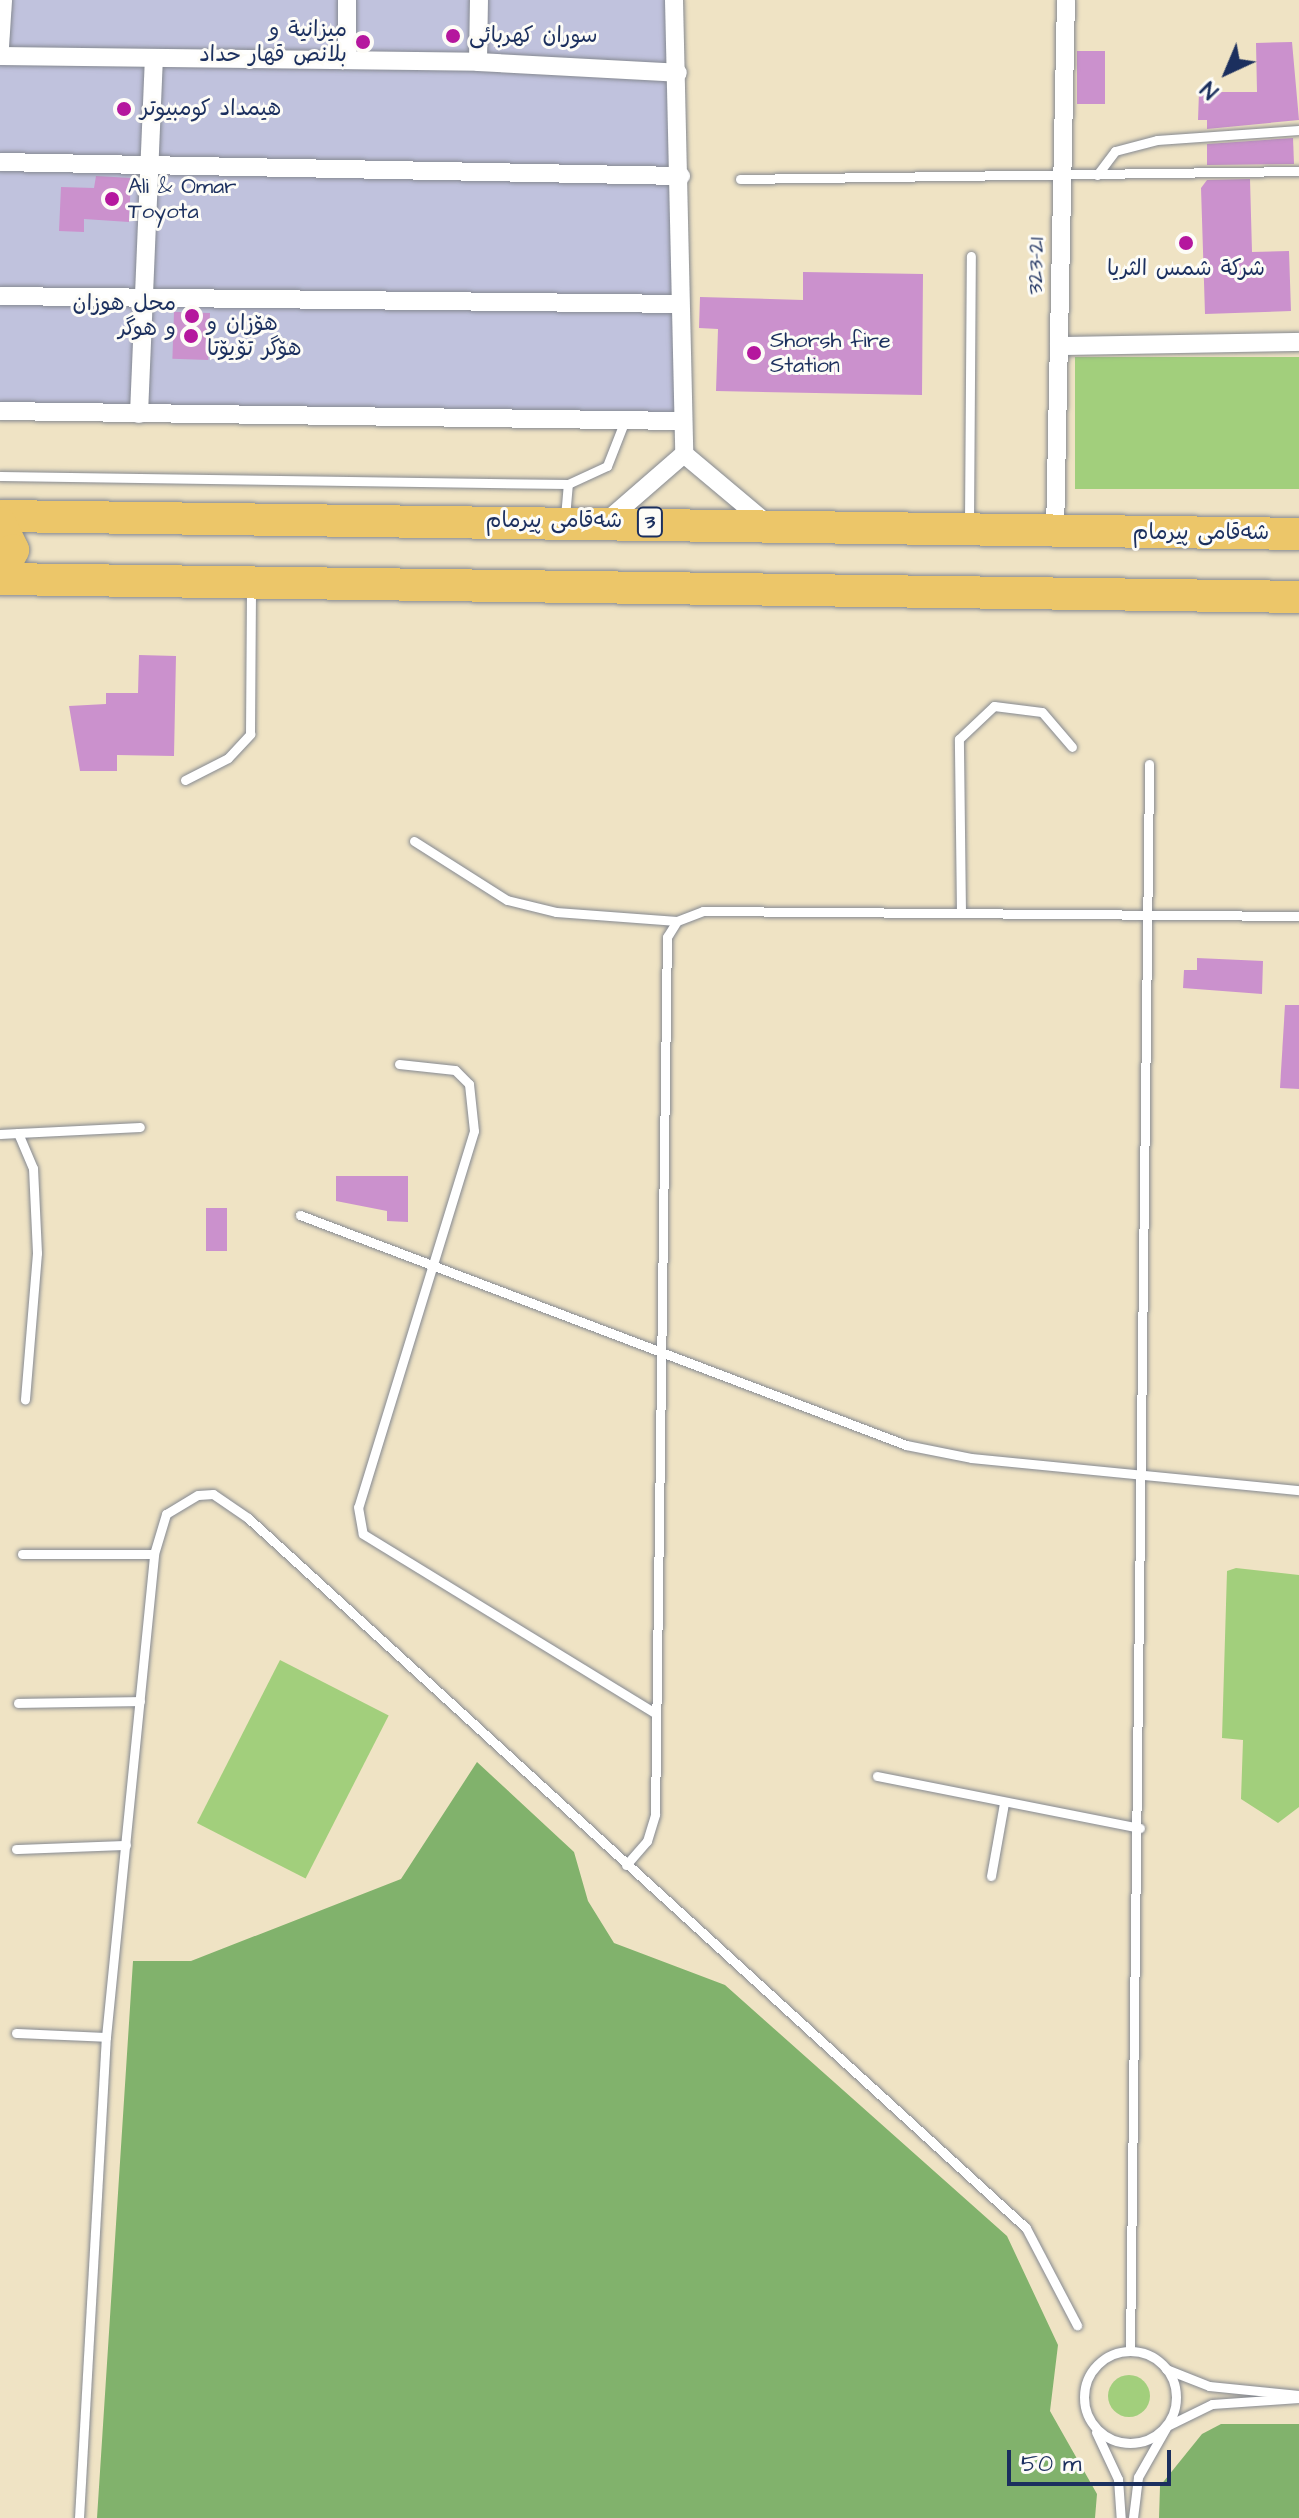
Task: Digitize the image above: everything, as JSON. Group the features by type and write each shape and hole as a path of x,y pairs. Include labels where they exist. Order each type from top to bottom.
{"highway":[{"name":"شەقامی پیرمام","path":"0,516 607,521 1055,532 1299,534"},
{"path":"0,523 13,550 0,577 251,584 1299,597"}],"street":[{"path":"0,47 3,0"},
{"path":"347,0 347,60"},
{"path":"478,62 479,0"},
{"path":"674,0 681,176 684,454 769,524"},
{"name":"323-21","path":"1055,532 1066,0"},
{"path":"0,56 478,62 678,73"},
{"path":"139,414 154,58"},
{"path":"0,162 681,176"},
{"path":"0,296 680,304"},
{"path":"1059,346 1299,342"},
{"path":"0,411 682,421"},
{"path":"607,521 684,454"}],"lane":[{"path":"1097,175 1115,151 1157,140 1299,130"},
{"path":"740,179 1299,171"},
{"path":"968,530 971,256"},
{"path":"0,476 568,484 607,466 625,420"},
{"path":"564,522 568,484"},
{"path":"185,780 228,758 250,734 251,584"},
{"path":"961,913 959,739 994,706 1042,712 1072,747"},
{"path":"1130,2351 1140,1828 1140,1476 1149,764"},
{"path":"414,841 507,900 556,912 677,921 703,911 1299,916"},
{"path":"626,1865 647,1841 655,1814 657,1351 667,937 677,921"},
{"path":"399,1064 455,1070 469,1084 474,1131 429,1265 358,1507 363,1534 655,1713"},
{"path":"0,1134 140,1127"},
{"path":"18,1133 33,1168 37,1253 25,1400"},
{"path":"300,1215 906,1445 1140,1476 1299,1490"},
{"path":"79,2518 106,2037 154,1554 166,1514 185,1498 213,1494 229,1502 1026,2228 1077,2325"},
{"path":"22,1554 154,1554"},
{"path":"18,1703 140,1701"},
{"path":"877,1776 1140,1828"},
{"path":"991,1876 1004,1803"},
{"path":"16,1849 126,1845"},
{"path":"16,2033 106,2037"},
{"path":"1130,2351 1209,2386 1299,2396"},
{"path":"1121,2518 1118,2479 1091,2421 1084,2396 1092,2370 1130,2351"},
{"path":"1133,2518 1138,2477 1167,2426 1176,2397 1166,2368"},
{"path":"1091,2421 1126,2443 1212,2404 1299,2396"}],"shaded area":[{"path":"0,0 678,0 678,415 0,415"}],"green space":[{"path":"1075,357 1299,357 1299,489 1075,489"},
{"path":"1236,1568 1299,1575 1299,1807 1278,1823 1241,1799 1243,1740 1222,1738 1227,1571"},
{"path":"280,1660 389,1715 306,1878 197,1823"},
{"path":"477,1762 574,1852 588,1901 614,1943 725,1985 1007,2236 1058,2345 1050,2411 1097,2494 1095,2518 97,2518 133,1961 191,1961 401,1879"},
{"path":"1129,2375 1144,2381 1150,2396 1144,2411 1129,2417 1114,2411 1108,2396 1114,2381"},
{"path":"1221,2424 1299,2424 1299,2518 1159,2518 1160,2486 1202,2434"}],"building":[{"path":"1292,42 1299,120 1207,129 1207,120 1198,120 1199,92 1257,92 1256,43"},
{"path":"1077,51 1105,51 1105,104 1077,104"},
{"path":"1293,138 1294,164 1207,165 1207,144"},
{"path":"96,176 131,178 129,222 84,219 84,232 59,231 61,187 94,188"},
{"path":"1250,179 1252,252 1289,251 1291,311 1205,314 1201,188 1207,180"},
{"path":"803,272 923,274 922,395 716,391 718,329 699,328 700,297 803,300"},
{"name":"هۆزان و هۆگر تۆیۆتا","path":"174,312 210,313 208,360 172,359"},
{"path":"139,655 176,656 174,756 117,755 117,771 80,771 69,706 106,704 106,693 138,693"},
{"path":"1197,958 1263,961 1262,994 1183,988 1184,970 1197,970"},
{"path":"1285,1005 1299,1005 1299,1089 1280,1088"},
{"path":"336,1176 408,1176 408,1222 387,1221 387,1211 336,1201"},
{"path":"206,1208 227,1208 227,1251 206,1251"}],"place":[{"name":"سوران کهربائی","path":"453,36"},
{"name":"ميزانية و بلانص قهار حداد","path":"363,42"},
{"name":"هيمداد كومبيوتر","path":"124,109"},
{"name":"Ali & Omar Toyota","path":"112,199"},
{"name":"شركة شمس الثريا","path":"1186,243"},
{"name":"محل هوزان و هوگر","path":"192,316"},
{"name":"هۆزان و هۆگر تۆیۆتا","path":"191,336"},
{"name":"Shorsh fire Station","path":"754,353"}]}
